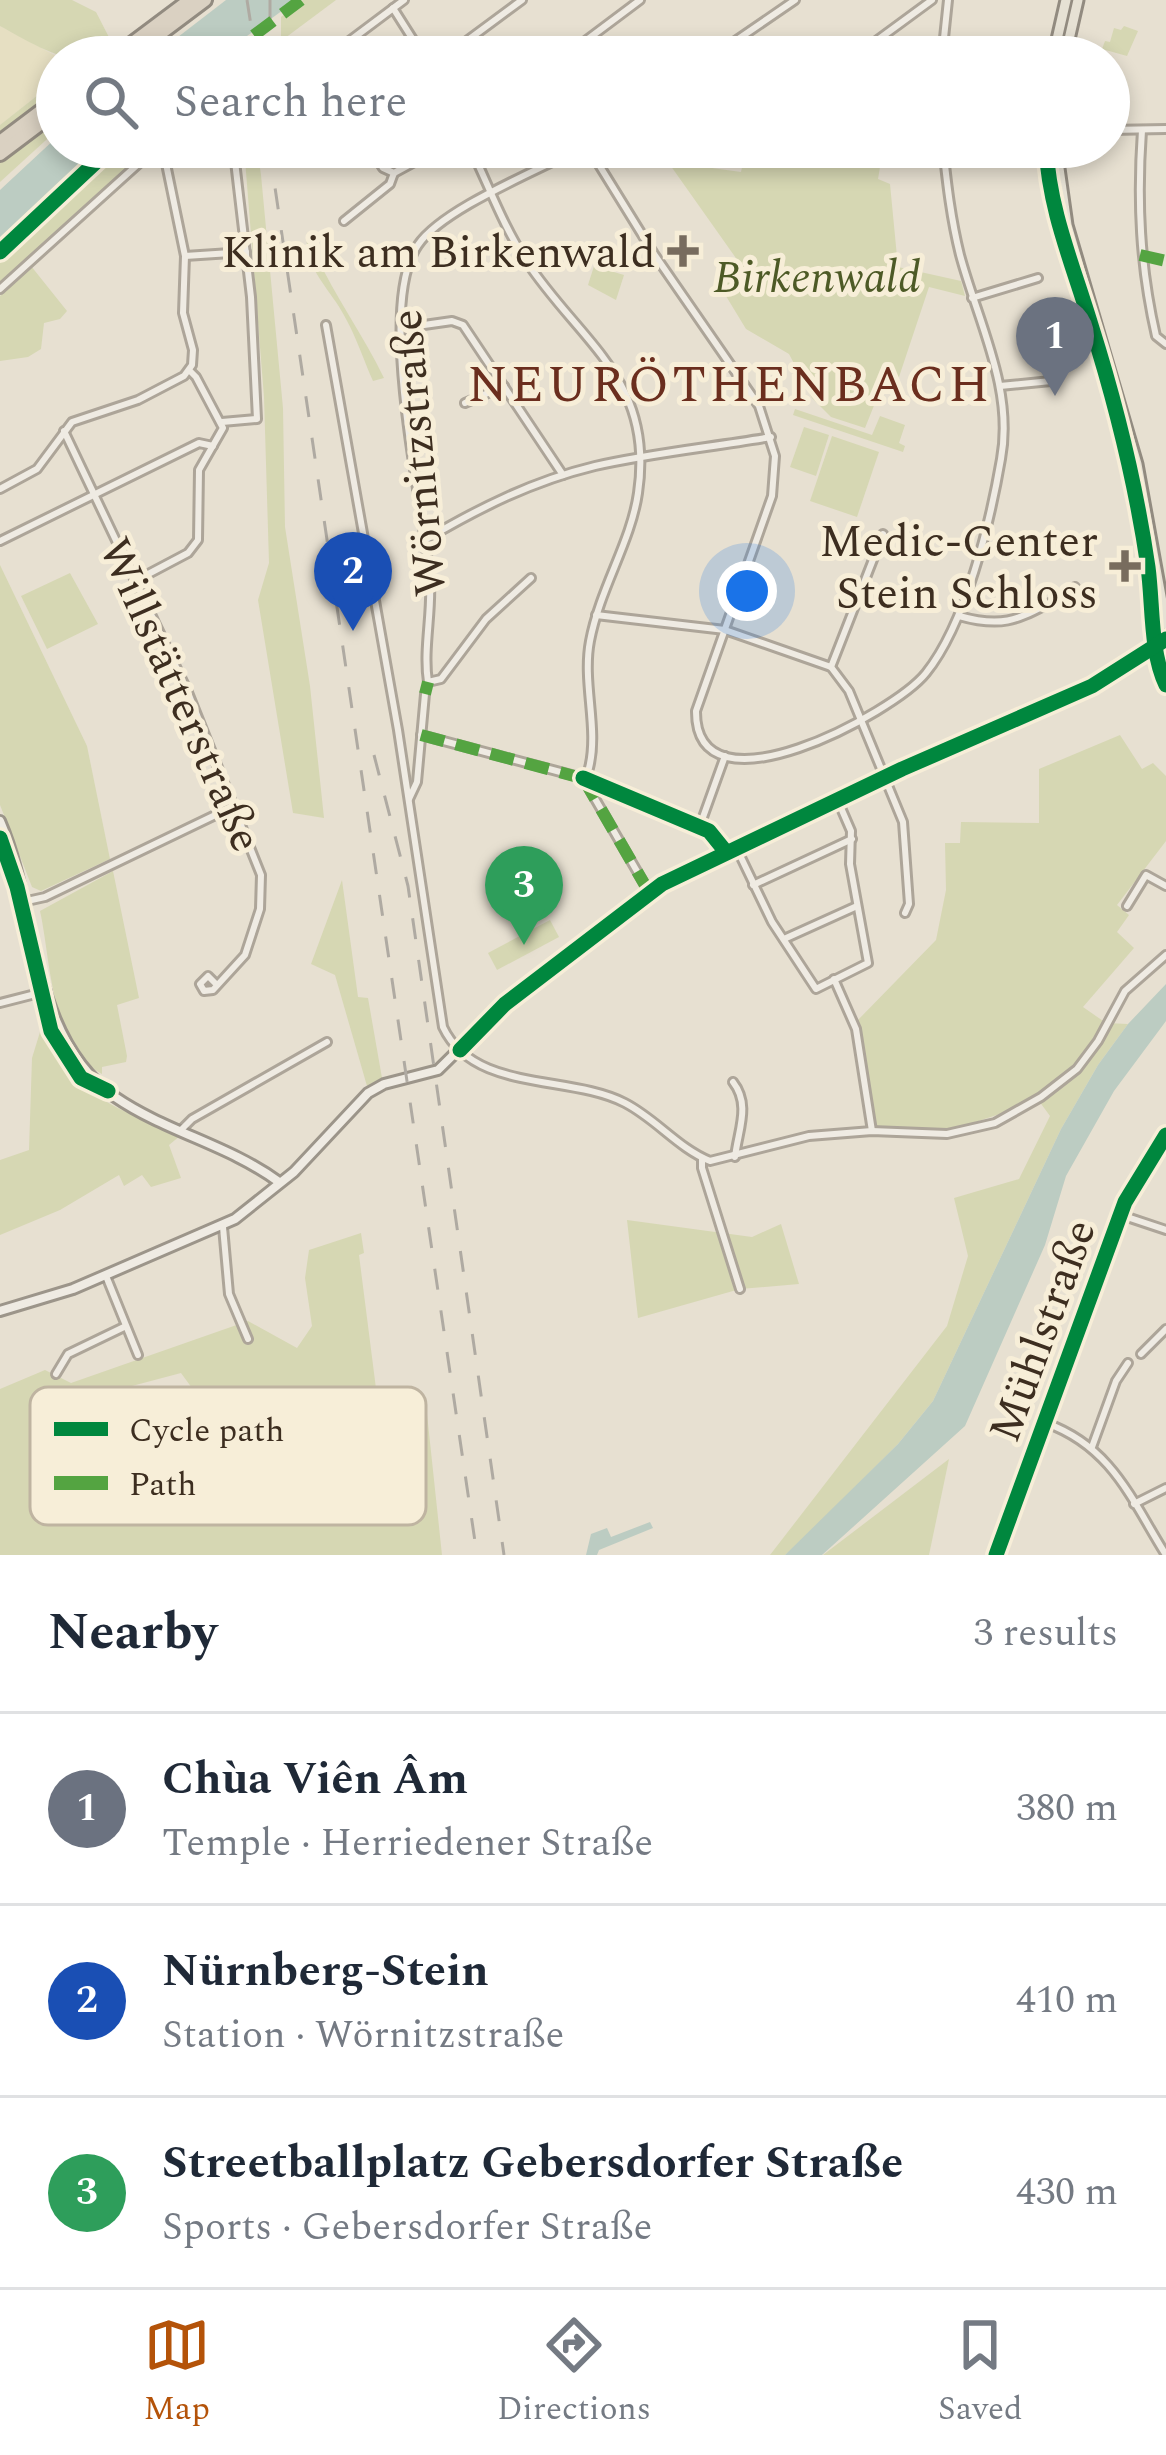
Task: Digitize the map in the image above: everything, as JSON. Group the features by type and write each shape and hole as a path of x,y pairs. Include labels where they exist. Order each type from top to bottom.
{"highway":[{"path":"142,36 190,0"},
{"path":"157,36 205,0"},
{"path":"0,142 36,115"},
{"path":"0,154 36,127"}],"main road":[{"path":"1058,36 1066,0"},
{"path":"1070,36 1078,0"},
{"path":"1049,168 1056,219 1108,379 1139,510 1166,685"},
{"path":"1059,168 1067,225 1137,464 1166,624"},
{"path":"0,1311 46,1299 223,1227 279,1183 368,1093 384,1084 429,1075 499,1009 650,892 884,778 1092,686 1162,642"},
{"path":"0,821 64,1041 89,1074 123,1102 279,1183"},
{"name":"Mühlstraße","path":"996,1555 1121,1215 1166,1135"}],"street":[{"path":"356,36 404,0"},
{"path":"473,36 522,0"},
{"path":"592,36 640,0"},
{"path":"743,36 794,0"},
{"path":"883,36 932,0"},
{"path":"944,36 948,0"},
{"path":"393,8 411,36"},
{"path":"1130,130 1166,129"},
{"path":"1142,130 1140,255 1156,336 1166,344"},
{"path":"0,289 138,168"},
{"path":"0,489 34,472 78,418 138,400 189,370 193,358 183,313 185,256 168,168"},
{"path":"222,422 257,419 236,168"},
{"path":"383,168 394,173"},
{"path":"344,220 382,192 394,173 403,168"},
{"path":"479,168 526,261 619,378 637,428 640,460 634,514 596,615 587,676 590,769"},
{"name":"Wörnitzstraße","path":"531,578 486,620 441,679 428,682 431,599 406,421 405,276 417,246 444,220 544,168"},
{"path":"599,168 759,406 771,437 775,456 772,496 696,723 708,746 725,756 766,759 890,706 918,682 945,646 959,616 1001,458 1005,421 1000,386 951,219 945,168"},
{"path":"185,256 246,252"},
{"path":"972,298 1037,278"},
{"path":"403,328 459,322 562,475"},
{"name":"Wörnitzstraße","path":"326,326 409,799 443,1027 460,1050"},
{"path":"135,581 188,553 198,540 199,470 221,436 222,422 189,370"},
{"path":"1000,386 1051,381"},
{"path":"465,403 505,386"},
{"path":"64,431 92,495 199,443 213,446"},
{"path":"424,541 495,501 562,475 771,437"},
{"name":"Willstätterstraße","path":"0,541 92,495 135,581 187,690 261,875 260,909 245,955 216,983"},
{"path":"831,668 883,534"},
{"path":"959,616 993,625 1008,623 1075,587"},
{"path":"596,615 725,630 831,668 849,691 906,835 909,904 905,913"},
{"name":"Wörnitzstraße","path":"409,799 417,782 425,694"},
{"path":"422,735 583,778 650,892"},
{"path":"702,820 725,756"},
{"path":"736,847 816,989 868,963 850,864 852,839 838,801"},
{"path":"27,901 45,897 234,806"},
{"path":"754,885 852,839"},
{"path":"1127,906 1146,875 1166,886"},
{"path":"784,939 857,906"},
{"path":"460,1050 475,1063 497,1071 595,1091 624,1102 703,1158 735,1157 778,1141 872,1131 947,1133 1007,1117 1077,1069 1125,991 1166,955"},
{"path":"834,979 856,1029 872,1131"},
{"path":"0,1003 47,991"},
{"path":"180,1131 186,1123 327,1042"},
{"path":"733,1082 742,1094 744,1109 735,1157"},
{"path":"703,1158 702,1168 740,1289"},
{"path":"1121,1215 1166,1230"},
{"path":"223,1227 230,1294 248,1340"},
{"path":"106,1276 138,1355"},
{"path":"56,1374 68,1354 124,1327"},
{"path":"1141,1354 1166,1329"},
{"path":"1093,1447 1116,1381 1128,1363"},
{"path":"1046,1423 1093,1447 1112,1466 1166,1555"},
{"path":"1134,1504 1166,1488"}],"shaded area":[{"path":"226,0 297,0 247,36 179,36"},
{"path":"0,26 36,45 36,97 0,125"},
{"path":"36,157 36,168 85,168 0,249 0,190"},
{"path":"1166,984 1166,1021 1114,1091 1066,1176 1045,1245 965,1426 822,1555 785,1555 898,1444 933,1401 1061,1129 1098,1065"},
{"path":"650,1522 653,1528 599,1550 597,1555 586,1555 591,1534 607,1528 611,1537"}],"green space":[{"path":"0,0 72,0 96,12 108,36 36,36 36,45 0,26"},
{"path":"303,0 336,0 288,36 281,36 281,17"},
{"path":"1124,26 1138,31 1130,49 1130,36 1112,36 1114,28"},
{"path":"36,97 36,107 0,134 0,125"},
{"path":"36,136 36,149 0,182 0,163"},
{"path":"97,168 129,168 0,284 0,258"},
{"path":"246,168 260,168 261,175 283,408 285,527 310,686 324,818 293,813 258,600 269,563 264,397"},
{"name":"Birkenwald","path":"672,168 741,172 742,168 880,168 878,179 890,184 898,267 961,281 965,296 929,287 899,377 877,398 865,428 831,417 812,398 789,354 746,329 715,278 738,261"},
{"path":"307,233 384,378 373,381 346,319 309,258"},
{"path":"31,266 67,311 60,319 44,323 41,349 28,357 0,361 0,296"},
{"path":"594,266 624,275 616,300 588,285"},
{"path":"795,409 872,435 880,416 905,425 899,443 905,446 903,452 793,415"},
{"path":"804,427 829,435 816,476 790,467"},
{"path":"832,436 879,452 857,517 810,501"},
{"path":"0,565 87,746 110,859 41,891 32,887 0,805"},
{"path":"70,573 98,624 47,649 21,596"},
{"path":"1120,735 1142,769 1153,763 1166,776 1166,841 1117,905 1129,915 1117,932 1134,948 1083,1007 1106,1023 1128,1024 1061,1129 933,1401 898,1444 797,1545 785,1555 770,1555 947,1326 968,1256 954,1198 1019,1179 1050,1116 1039,1101 945,1132 873,1128 857,1021 936,940 946,890 945,843 960,843 961,822 1039,823 1039,769"},
{"path":"113,871 139,998 117,1005 126,1062 102,1067 102,1074 85,1061 62,1023 40,911"},
{"path":"342,880 358,997 368,998 382,1078 367,1086 335,975 311,964"},
{"path":"550,920 559,937 497,970 488,953"},
{"path":"44,1019 67,1067 81,1083 114,1106 181,1135 169,1145 181,1178 151,1187 142,1175 124,1186 119,1175 60,1210 0,1235 0,1160 29,1150 32,1058"},
{"path":"627,1220 752,1237 781,1224 799,1284 740,1289 638,1318"},
{"path":"361,1233 364,1253 359,1255 376,1387 191,1387 181,1373 128,1387 30,1387 30,1525 426,1525 427,1414 442,1555 0,1555 0,1389 45,1370 71,1383 248,1321 297,1348 312,1326 305,1278 309,1250"},
{"path":"949,1459 929,1555 823,1555"}],"railway":[{"path":"247,0 253,36"},
{"path":"270,0 270,36"},
{"path":"272,168 477,1555"},
{"path":"374,755 408,886 504,1555"}],"marked path":[{"path":"253,36 301,0"},
{"path":"1140,255 1166,261"},
{"path":"425,694 428,682"},
{"path":"421,735 589,780"},
{"path":"583,778 649,892"}],"cycle path":[{"path":"0,252 90,168"},
{"path":"1048,168 1131,475 1148,567 1155,643 1166,685"},
{"path":"460,1050 505,1004 662,884 902,769 1092,686 1166,639"},
{"path":"583,778 709,831 726,852"},
{"path":"0,838 17,887 51,1031 81,1078 108,1091"},
{"path":"996,1555 1125,1202 1166,1135"}],"place":[{"name":"Klinik am Birkenwald","path":"683,251"},
{"name":"Chùa Viên Âm","path":"1055,396"},
{"name":"Medic-Center Stein Schloss","path":"1125,566"},
{"name":"Nürnberg-Stein","path":"353,631"},
{"name":"Streetballplatz Gebersdorfer Straße","path":"524,945"}],"district":[{"name":"NEURÖTHENBACH","path":"730,383"}]}
